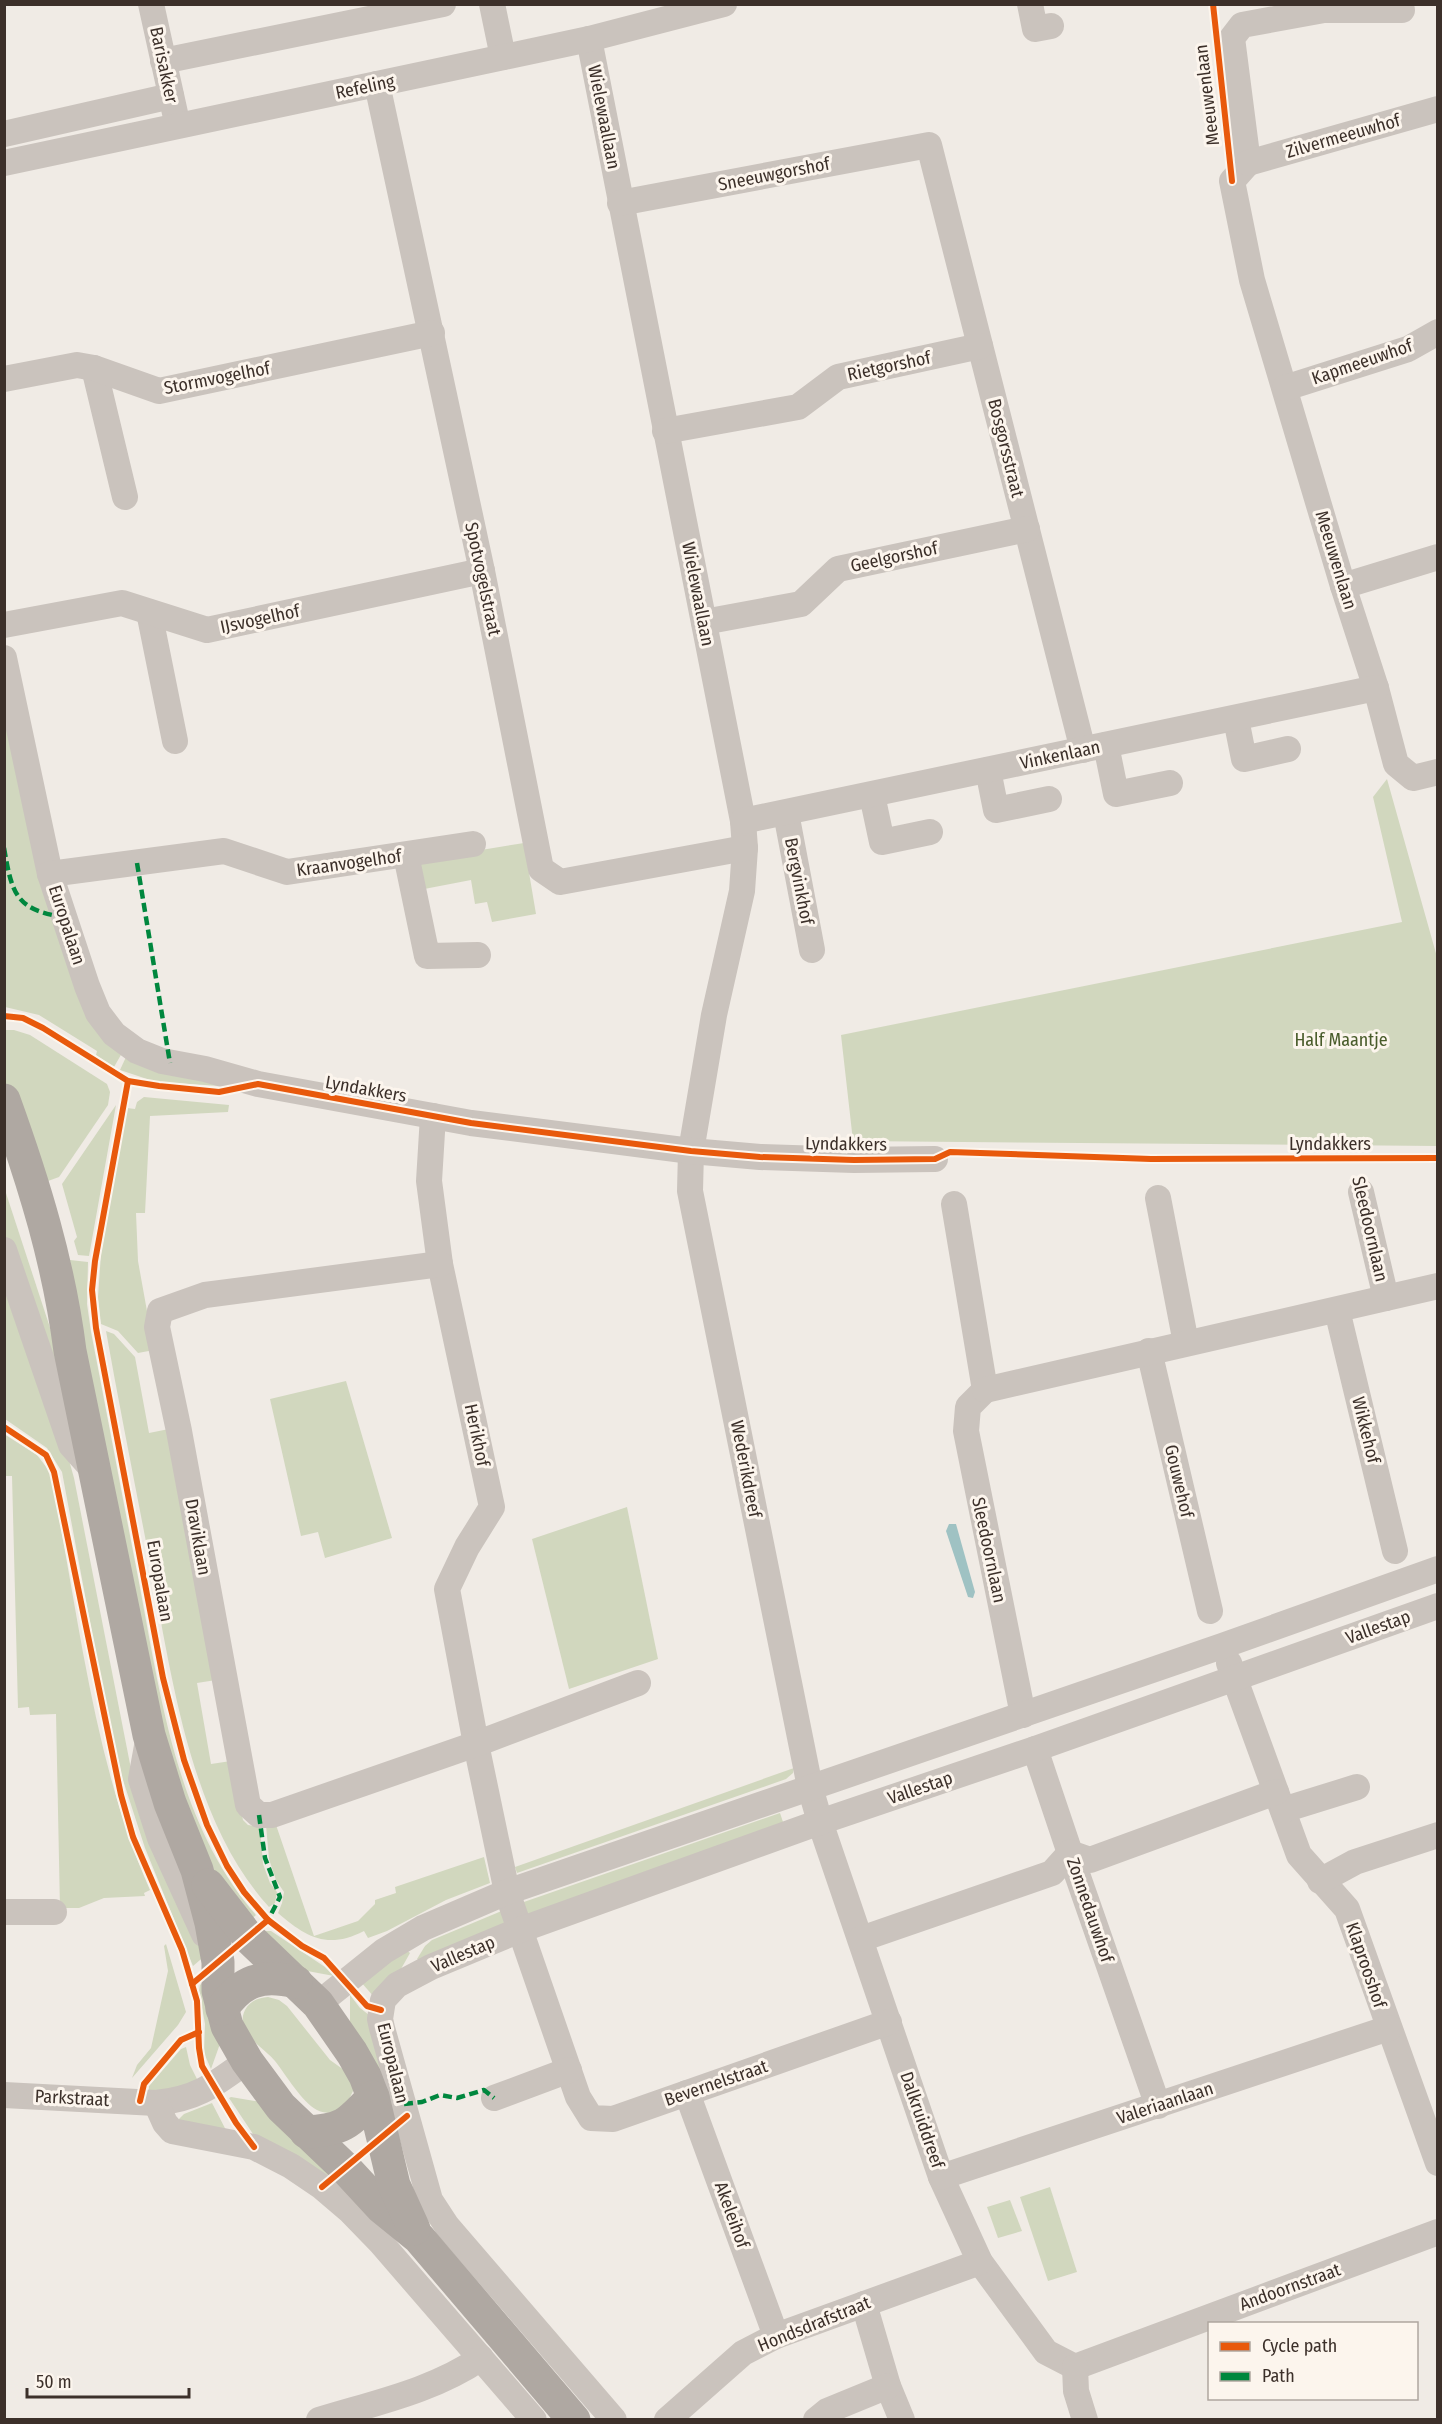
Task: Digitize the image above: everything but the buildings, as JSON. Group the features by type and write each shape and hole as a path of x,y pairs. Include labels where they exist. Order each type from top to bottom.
{"main road":[{"path":"4,1100 10,1152 42,1213 59,1280 70,1351 149,1735 170,1803 197,1870 212,1923 222,2009"},
{"path":"197,1870 248,1937 307,1993"},
{"path":"222,2009 231,1996 249,1983 278,1978 307,1993"},
{"name":"Europalaan","path":"307,1993 352,2053 365,2076 373,2097 394,2185 419,2238"},
{"name":"Europalaan","path":"222,2009 227,2026 247,2061 281,2108 345,2168 382,2208 419,2238 574,2420"},
{"path":"306,2132 340,2127 350,2121 373,2097"}],"street":[{"name":"Barisakker","path":"151,4 177,125"},
{"path":"163,61 443,4"},
{"path":"492,4 503,57"},
{"name":"Refeling","path":"4,163 589,39 724,4"},
{"path":"1030,4 1035,29 1051,26"},
{"name":"Meeuwenlaan","path":"1402,10 1324,10 1242,25 1232,38 1248,163 1232,181 1252,280 1343,586 1376,688 1396,764 1413,778 1437,772"},
{"name":"Wielewaallaan","path":"589,39 743,821 745,848 742,891 714,1015 691,1151"},
{"name":"Spotvogelstraat","path":"377,84 482,571 541,869 560,882 745,848"},
{"path":"4,134 171,96"},
{"name":"Zilvermeeuwhof","path":"1248,163 1437,109"},
{"name":"Sneeuwgorshof","path":"620,203 929,145"},
{"name":"Bosgorsstraat","path":"929,145 1027,529 1095,748 1116,794 1170,783"},
{"name":"Kapmeeuwhof","path":"1285,388 1408,349 1437,332"},
{"name":"Stormvogelhof","path":"4,379 77,365 94,368 159,391 432,333"},
{"name":"Rietgorshof","path":"665,430 798,407 838,377 980,346"},
{"path":"94,368 125,497"},
{"name":"Geelgorshof","path":"704,622 801,604 838,569 1027,529"},
{"path":"1343,586 1437,557"},
{"name":"IJsvogelhof","path":"4,626 123,603 207,630 482,571"},
{"path":"149,612 175,741"},
{"name":"Europalaan","path":"4,658 50,874 98,1013 114,1034 136,1051 162,1061 205,1069 258,1084"},
{"name":"Vinkenlaan","path":"743,821 1376,688"},
{"path":"1236,719 1244,759 1288,750"},
{"path":"988,770 996,810 1049,800"},
{"path":"872,795 882,842 930,832"},
{"name":"Bergvinkhof","path":"786,813 812,950"},
{"name":"Kraanvogelhof","path":"50,874 224,851 286,872 472,844"},
{"path":"406,855 428,956 478,955"},
{"name":"Lyndakkers","path":"258,1084 471,1123 691,1151 818,1159 934,1159"},
{"name":"Herikhof","path":"433,1116 429,1181 440,1264 492,1507 467,1547 447,1588 507,1892"},
{"name":"Wederikdreef","path":"691,1151 690,1191 810,1787"},
{"name":"Sleedoornlaan","path":"1362,1192 1386,1298"},
{"path":"1158,1198 1186,1343"},
{"path":"954,1204 985,1390"},
{"path":"4,1250 71,1445 97,1474"},
{"name":"Draviklaan","path":"440,1264 205,1295 160,1311 157,1327 179,1431 248,1804 260,1815 272,1815 476,1744"},
{"name":"Sleedoornlaan","path":"1023,1715 966,1431 968,1407 985,1390 1437,1286"},
{"name":"Wikkehof","path":"1337,1310 1395,1551"},
{"name":"Gouwehof","path":"1149,1351 1210,1611"},
{"name":"Vallestap","path":"307,1993 423,1928 507,1892 1222,1646 1437,1569"},
{"name":"Vallestap","path":"381,2010 383,2000 397,1985 441,1962 520,1930 820,1822 1035,1749 1437,1606"},
{"name":"Klaprooshof","path":"1222,1646 1299,1856 1347,1909 1437,2163"},
{"path":"476,1744 638,1683"},
{"path":"149,1735 141,1779 149,1806 196,1922 215,1953"},
{"name":"Zonnedauwhof","path":"1035,1749 1158,2106"},
{"name":"Dalkruiddreef","path":"810,1787 941,2177 980,2262 1046,2352 1075,2367"},
{"path":"861,1939 1052,1873 1073,1863 1090,1860 1279,1801 1357,1787"},
{"path":"1320,1881 1355,1862 1437,1835"},
{"name":"Bevernelstraat","path":"507,1892 578,2097 591,2118 613,2119 889,2022"},
{"path":"4,1912 54,1912"},
{"name":"Europalaan","path":"381,2010 382,2028 430,2200 437,2213 614,2420"},
{"name":"Valeriaanlaan","path":"941,2177 1389,2028"},
{"name":"Parkstraat","path":"4,2095 156,2103 185,2099 214,2085 247,2061"},
{"path":"494,2098 569,2070"},
{"name":"Akeleihof","path":"687,2093 776,2336"},
{"path":"156,2103 165,2123 172,2131 254,2147 291,2166 350,2210 534,2420"},
{"name":"Andoornstraat","path":"1075,2367 1437,2232"},
{"name":"Hondsdrafstraat","path":"667,2420 743,2353 776,2336 980,2262"},
{"path":"864,2304 888,2386 902,2420"},
{"path":"319,2420 411,2393 459,2373 481,2358"},
{"path":"1075,2367 1076,2391 1085,2420"},
{"path":"816,2420 827,2411 888,2386"}],"green space":[{"path":"4,696 122,1053 114,1067 96,1055 97,1051 39,1015 5,1007"},
{"name":"Half Maantje","path":"1387,779 1437,957 1437,1146 853,1141 841,1035 1402,922 1373,797"},
{"path":"524,843 536,914 492,922 487,902 475,904 471,880 419,890 414,861"},
{"path":"4,1030 14,1030 30,1035 107,1084 110,1092 108,1105 59,1177 48,1181 4,1080"},
{"path":"126,1057 221,1086 156,1082 120,1070"},
{"path":"144,1097 229,1105 228,1112 150,1116 145,1213 136,1213 138,1261 154,1350 138,1353 118,1331 101,1324 98,1297 101,1254 127,1108 135,1109 137,1102"},
{"path":"116,1105 89,1256 78,1255 74,1241 77,1237 62,1184"},
{"path":"4,1187 56,1346 68,1419 5,1235"},
{"path":"70,1260 88,1262 87,1304 91,1332 154,1666 175,1755 189,1798 207,1840 229,1879 256,1915 247,1923 218,1885 176,1786 80,1346"},
{"path":"4,1270 74,1478 131,1769 207,1954 193,1966 145,1848 122,1777 99,1670 62,1472 47,1448 5,1419"},
{"path":"106,1331 114,1334 135,1357 149,1433 169,1429 216,1680 197,1683 211,1764 231,1761 243,1820 248,1825 260,1827 263,1864 270,1883 277,1892 275,1903 269,1907 242,1873 221,1834 203,1791 189,1747 167,1655"},
{"path":"346,1381 392,1538 325,1558 318,1532 301,1536 270,1399"},
{"path":"4,1434 37,1455 50,1472 89,1684 114,1789 130,1840 150,1890 144,1893 145,1896 104,1898 79,1908 60,1908 56,1714 30,1715 29,1707 18,1708 12,1476 5,1476"},
{"path":"627,1507 658,1659 569,1689 532,1539"},
{"path":"794,1768 793,1773 786,1779 517,1873 515,1867"},
{"path":"780,1813 785,1828 527,1919 521,1903"},
{"path":"275,1822 314,1936 358,1921 375,1904 375,1900 396,1893 395,1887 484,1857 490,1883 446,1900 387,1931 368,1938 364,1931 339,1940 318,1938 298,1929 278,1913 284,1892 276,1880 269,1859 266,1825"},
{"path":"504,1910 510,1925 422,1963 417,1959 432,1940"},
{"path":"265,1931 271,1931 325,1967 334,1976 302,1970"},
{"path":"166,1944 186,2012 178,2025 132,2078 137,2065 151,2048 168,1971 164,1946"},
{"path":"405,1949 410,1953 397,1976 374,1997 361,1982"},
{"path":"207,1979 221,2041 211,2069 204,2053 205,2024 199,1991 200,1985"},
{"path":"350,1995 369,2015 399,2113 350,2028"},
{"path":"268,1997 279,2000 287,2006 330,2060 344,2070 353,2086 353,2091 344,2110 330,2113 311,2106 275,2061 247,2033 243,2026 245,2010 255,2000"},
{"path":"186,2047 190,2065 199,2083 175,2091 149,2090 149,2086 181,2049"},
{"path":"229,2098 261,2102 336,2168 327,2176 257,2140"},
{"path":"212,2103 229,2136 179,2123 179,2119 184,2114"},
{"path":"1050,2187 1077,2272 1048,2281 1020,2197"},
{"path":"1010,2200 1022,2231 998,2238 987,2207"}],"water":[{"path":"949,1524 956,1524 975,1592 973,1598 968,1597 946,1531"}],"marked path":[{"path":"4,848 10,877 19,897 35,910 64,917"},
{"path":"137,863 170,1063"},
{"path":"259,1815 265,1858 280,1897 268,1920"},
{"path":"404,2104 422,2102 440,2095 457,2098 484,2090 494,2098"}],"cycle path":[{"path":"1213,4 1232,181"},
{"path":"4,1016 23,1018 43,1028 128,1081 219,1092 258,1084 471,1123 691,1151 760,1157 854,1160 935,1159 950,1152 1151,1159 1438,1158"},
{"path":"128,1081 95,1261 92,1290 96,1328 163,1678 184,1760 207,1825 227,1866 244,1892 268,1920 302,1946 324,1958 367,2006 381,2010"},
{"path":"4,1427 46,1455 54,1472 121,1795 133,1837 182,1950 197,2001 202,2066 236,2123 254,2147"},
{"path":"192,1984 268,1920"},
{"path":"140,2101 144,2084 181,2040 199,2032"},
{"path":"322,2187 407,2116"}]}
